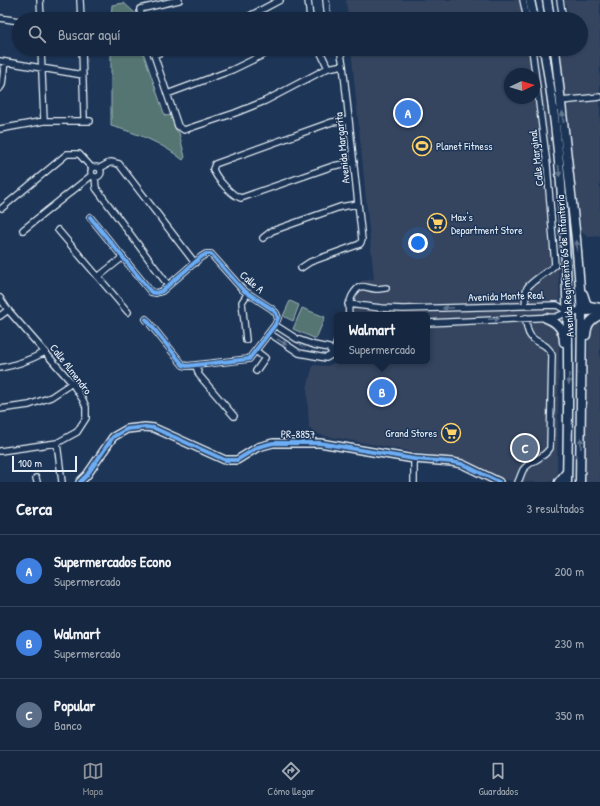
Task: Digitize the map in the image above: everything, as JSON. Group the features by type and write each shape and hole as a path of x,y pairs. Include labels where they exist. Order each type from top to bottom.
{"main road":[{"path":"530,0 533,12"},
{"path":"535,0 538,12"},
{"path":"547,0 549,12"},
{"name":"Avenida Regimiento 65 de Infantería","path":"545,56 551,89 559,170 568,312 567,482"},
{"name":"Avenida Regimiento 65 de Infantería","path":"556,56 582,313 580,482"},
{"path":"578,266 582,279 583,298 589,306 600,310"},
{"path":"582,367 586,356 588,325 593,319 600,316"},
{"path":"546,318 556,323 563,332 564,346 568,354"},
{"path":"559,482 567,472"}],"street":[{"path":"40,0 40,12"},
{"path":"80,0 81,12"},
{"path":"140,12 140,9 179,0"},
{"path":"257,12 280,0"},
{"path":"308,0 309,12"},
{"path":"326,0 327,12"},
{"path":"523,0 526,12"},
{"path":"560,0 562,12"},
{"path":"0,18 12,20"},
{"path":"41,56 44,122"},
{"path":"82,56 84,117"},
{"path":"154,56 178,126 184,130 235,114 265,101 328,68 344,65"},
{"path":"167,94 232,70 261,56"},
{"path":"322,56 328,68"},
{"name":"Avenida Margarita","path":"301,268 310,262 360,244 362,240 344,65 342,56"},
{"name":"Calle Marginal","path":"525,305 528,287 555,265 547,165 533,56"},
{"path":"0,88 2,86 2,62 83,74"},
{"path":"561,101 600,97"},
{"path":"349,120 332,122 215,164 213,169 215,175 235,197 241,198 333,166 354,162"},
{"path":"0,130 44,122 90,121"},
{"path":"2,208 67,154 79,154 92,168 91,172 94,176 96,188 168,285"},
{"path":"92,168 100,168 111,162 119,164 195,263"},
{"path":"23,230 94,176 100,174 100,168"},
{"path":"264,238 272,232 340,207 358,204"},
{"name":"Calle A","path":"90,217 151,292 156,293 162,291 206,254 211,254 244,290 272,308 278,318 275,324"},
{"path":"58,230 128,312"},
{"path":"98,276 123,257"},
{"path":"349,312 348,304 355,290 359,287 366,286 377,289 386,288"},
{"path":"246,340 242,302 248,293"},
{"name":"Calle Almendro","path":"0,298 8,310 72,383 86,406 86,418 77,432 57,443 0,450"},
{"name":"Avenida Monte Real","path":"348,304 403,309 558,305 568,312"},
{"path":"0,316 8,310"},
{"path":"568,312 582,313 600,310"},
{"name":"Avenida Monte Real","path":"430,323 546,318 556,317 568,312"},
{"path":"518,482 522,471 526,466 546,454 550,448 552,355 546,347 534,340 529,335 526,327 526,318"},
{"path":"146,319 183,365 187,366 249,359 275,324 297,340 307,345 328,348 333,354"},
{"path":"269,333 299,353 326,358 333,354 334,351"},
{"path":"297,340 307,345"},
{"path":"256,351 265,358 256,371"},
{"path":"0,368 14,366 30,361 45,352"},
{"path":"196,366 200,375 234,416"},
{"path":"0,409 29,405 51,397 72,383"},
{"name":"PR-8857","path":"80,482 87,475 113,437 127,429 145,427 154,428 225,460 237,460 258,447 273,443 320,443 414,459 462,464 499,482"},
{"path":"57,443 62,482"},
{"path":"414,459 414,482"}],"shaded area":[{"path":"346,0 527,0 530,12 347,12"},
{"path":"565,0 600,0 600,236 588,237 581,232 562,70 562,56 588,56 588,12 568,12"},
{"path":"352,56 538,56 540,68 504,68 504,104 540,104 540,69 550,136 560,297 557,477 550,482 515,482 495,477 464,461 320,435 309,428 307,388 313,365 328,366 334,363 334,364 430,364 430,312 351,312 361,281 374,279"},
{"path":"600,320 600,482 583,482 589,330 594,323"}],"green space":[{"path":"124,3 134,12 112,12 112,5"},
{"path":"111,56 144,56 165,116 171,115 176,130 179,133 185,157 183,160 167,148 149,139 111,126"},
{"path":"290,301 299,305 293,321 283,316"},
{"path":"302,308 325,317 316,339 293,329"}],"tunnel":[{"path":"301,344 307,346"}],"cycle path":[{"path":"90,217 151,292 156,293 162,291 201,257 206,254 211,254 243,290 272,309 278,318 275,325 249,359 187,366 183,365 146,319"},
{"path":"80,482 87,475 113,437 127,429 145,427 154,428 225,460 237,460 258,447 273,443 320,443 414,459 462,464 499,482"}],"place":[{"name":"Supermercados Econo","path":"408,113"},
{"name":"Planet Fitness","path":"422,146"},
{"name":"Max's Department Store","path":"437,223"},
{"name":"Walmart","path":"382,392"},
{"name":"Grand Stores","path":"451,433"},
{"name":"Popular","path":"525,448"}]}
